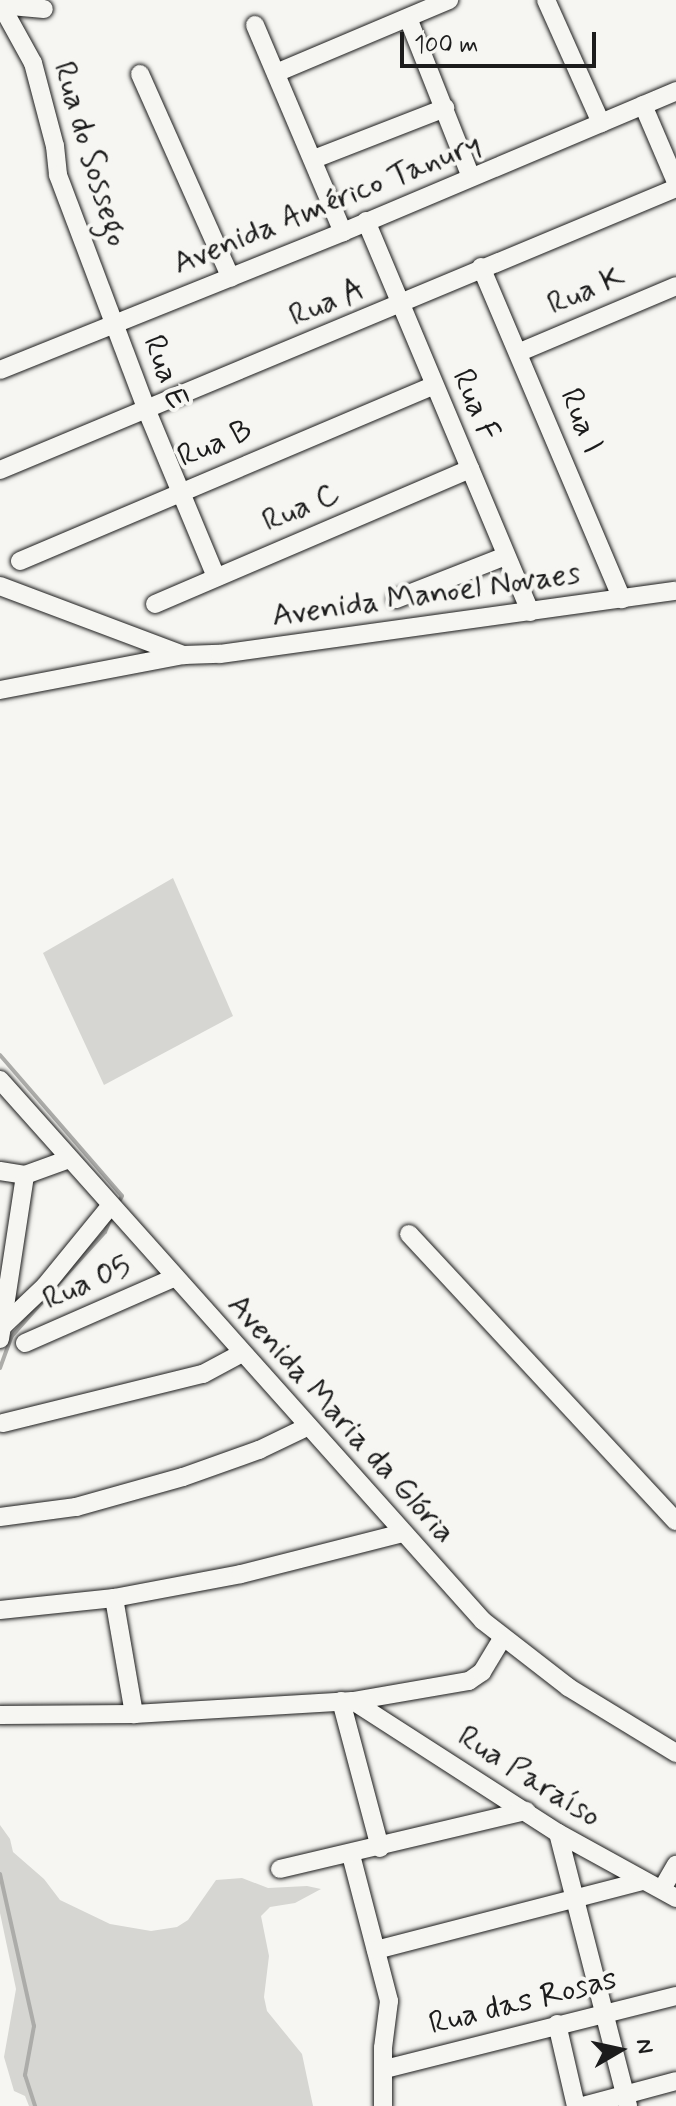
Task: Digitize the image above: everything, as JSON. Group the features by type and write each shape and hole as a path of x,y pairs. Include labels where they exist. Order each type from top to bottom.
{"street":[{"path":"276,73 449,0"},
{"path":"546,0 601,123"},
{"path":"0,5 44,9"},
{"name":"Rua do Sossego","path":"0,5 33,63 55,146 58,175 113,323"},
{"path":"408,18 471,177"},
{"path":"255,25 343,232"},
{"path":"140,74 231,278"},
{"name":"Avenida Américo Tanury","path":"0,370 343,232 676,91"},
{"path":"643,105 676,185"},
{"path":"314,159 445,108"},
{"name":"Rua A","path":"0,470 401,304 676,185"},
{"name":"Rua F","path":"366,221 530,612"},
{"name":"Rua I","path":"481,267 520,352 622,599"},
{"name":"Rua K","path":"520,352 676,286"},
{"name":"Rua E","path":"113,323 216,577"},
{"name":"Rua B","path":"20,561 434,385"},
{"name":"Rua C","path":"155,604 470,469"},
{"path":"396,599 506,556"},
{"path":"0,586 184,655"},
{"name":"Avenida Manoel Novaes","path":"184,655 220,654 676,591"},
{"path":"0,690 184,655"},
{"name":"Avenida Maria da Glória","path":"0,1080 173,1278 502,1639 568,1687 676,1753"},
{"path":"0,1171 25,1175 69,1159"},
{"path":"1,1329 25,1175"},
{"path":"1,1329 45,1286 111,1205"},
{"path":"409,1234 676,1521"},
{"name":"Rua 05","path":"25,1343 173,1278"},
{"path":"3,1423 203,1374 242,1353"},
{"path":"0,1517 76,1507 183,1477 259,1450 309,1426"},
{"path":"0,1610 114,1598 254,1571 403,1533"},
{"path":"114,1598 134,1714"},
{"path":"0,1715 134,1714 347,1701 469,1681 482,1672 502,1639"},
{"path":"347,1701 380,1848"},
{"name":"Rua Paraíso","path":"347,1701 558,1833 669,1894"},
{"path":"280,1869 351,1855 526,1811"},
{"path":"558,1833 627,2101"},
{"path":"351,1855 389,2001 383,2048 383,2106"},
{"path":"669,1894 676,1865"},
{"path":"376,1950 642,1881"},
{"name":"Rua das Rosas","path":"385,2069 605,2011 676,1996"},
{"path":"557,2024 576,2106"},
{"path":"583,2106 627,2101 676,2081"}],"shaded area":[{"path":"173,878 233,1016 104,1085 43,953"},
{"path":"0,1825 10,1839 13,1852 44,1879 60,1900 110,1924 151,1931 177,1927 188,1920 216,1880 242,1878 268,1888 307,1886 321,1889 295,1903 270,1907 261,1916 269,1956 264,1997 267,2011 302,2054 313,2106 29,2106 25,2096 14,2091 4,2057 16,1989 0,1913"}],"waterway":[{"path":"0,1055 122,1196 120,1200"},
{"path":"56,1286 105,1232 110,1220"},
{"path":"0,1368 11,1337 50,1293"},
{"path":"0,1874 34,2026 25,2075 35,2106"}]}
